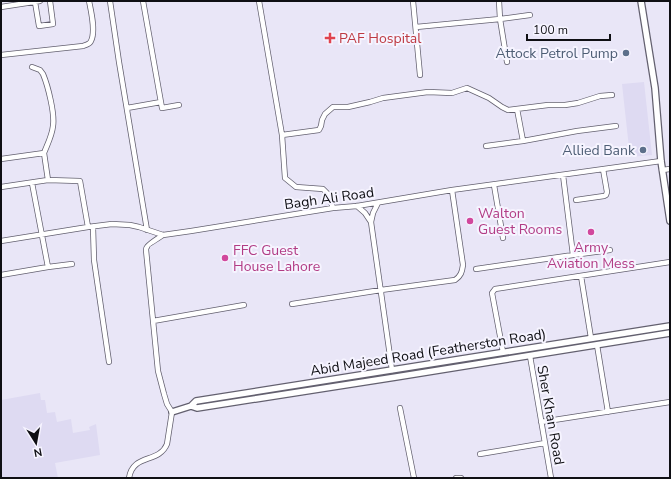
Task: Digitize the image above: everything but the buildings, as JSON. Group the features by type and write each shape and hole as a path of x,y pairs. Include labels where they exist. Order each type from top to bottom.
{"street":[{"path":"1,7 40,1"},
{"path":"35,2 39,26 53,24 50,1"},
{"path":"1,55 83,46 89,44 93,34 93,28 89,1"},
{"path":"110,1 147,230"},
{"path":"143,1 162,108 179,105"},
{"path":"259,1 282,135 285,178 296,187 323,189 328,194 333,208"},
{"path":"413,1 420,75"},
{"path":"499,1 500,19 507,62"},
{"path":"642,1 655,88 662,170 670,221"},
{"path":"416,27 530,15"},
{"path":"32,67 40,70 43,74 53,112 52,135 44,153 48,180"},
{"path":"282,135 319,130 325,114 333,107 348,106 383,98 428,92 452,93 467,88 489,98 508,110 548,105 565,105 578,103 600,96 612,95"},
{"path":"127,108 161,102"},
{"path":"517,109 523,141"},
{"path":"486,146 616,126"},
{"path":"1,159 44,153"},
{"name":"Bagh Ali Road","path":"1,241 90,227 122,224 139,227 162,235 333,208 378,203 452,190 661,161"},
{"path":"576,200 606,195 607,192 603,169"},
{"path":"662,170 670,169"},
{"path":"562,175 573,255"},
{"path":"1,187 48,180 80,181 90,227 110,362"},
{"path":"32,182 48,267"},
{"path":"494,184 503,238"},
{"path":"292,304 455,280 460,277 463,265 452,190"},
{"path":"378,203 373,213 371,222 392,370"},
{"path":"357,206 371,222"},
{"path":"129,478 132,469 137,463 160,453 165,448 172,412 167,404 159,377 146,250 146,247 149,244 162,235"},
{"path":"476,269 610,250"},
{"path":"503,352 492,293 493,290 670,262"},
{"path":"1,275 72,264"},
{"path":"581,276 591,338"},
{"path":"153,321 244,305"},
{"name":"Abid Majeed Road (Featherston Road)","path":"172,412 191,406 196,401 670,326"},
{"name":"Abid Majeed Road (Featherston Road)","path":"191,406 197,408 670,334"},
{"path":"543,346 544,353"},
{"path":"597,346 608,412"},
{"name":"Sher Khan Road","path":"530,356 551,478"},
{"path":"541,422 670,402"},
{"path":"400,408 414,478"},
{"path":"480,454 545,443"},
{"path":"456,478 461,478"}],"shaded area":[{"path":"644,82 652,155 630,157 622,84"},
{"path":"40,393 41,400 45,400 47,413 55,412 57,422 71,419 73,433 90,430 89,427 96,424 100,455 55,463 58,478 1,478 1,400"}],"place":[{"name":"PAF Hospital","path":"330,38"},
{"name":"Attock Petrol Pump","path":"626,53"},
{"name":"Allied Bank","path":"643,150"},
{"name":"Walton Guest Rooms","path":"470,221"},
{"name":"Army Aviation Mess","path":"591,232"},
{"name":"FFC Guest House Lahore","path":"225,258"}]}
